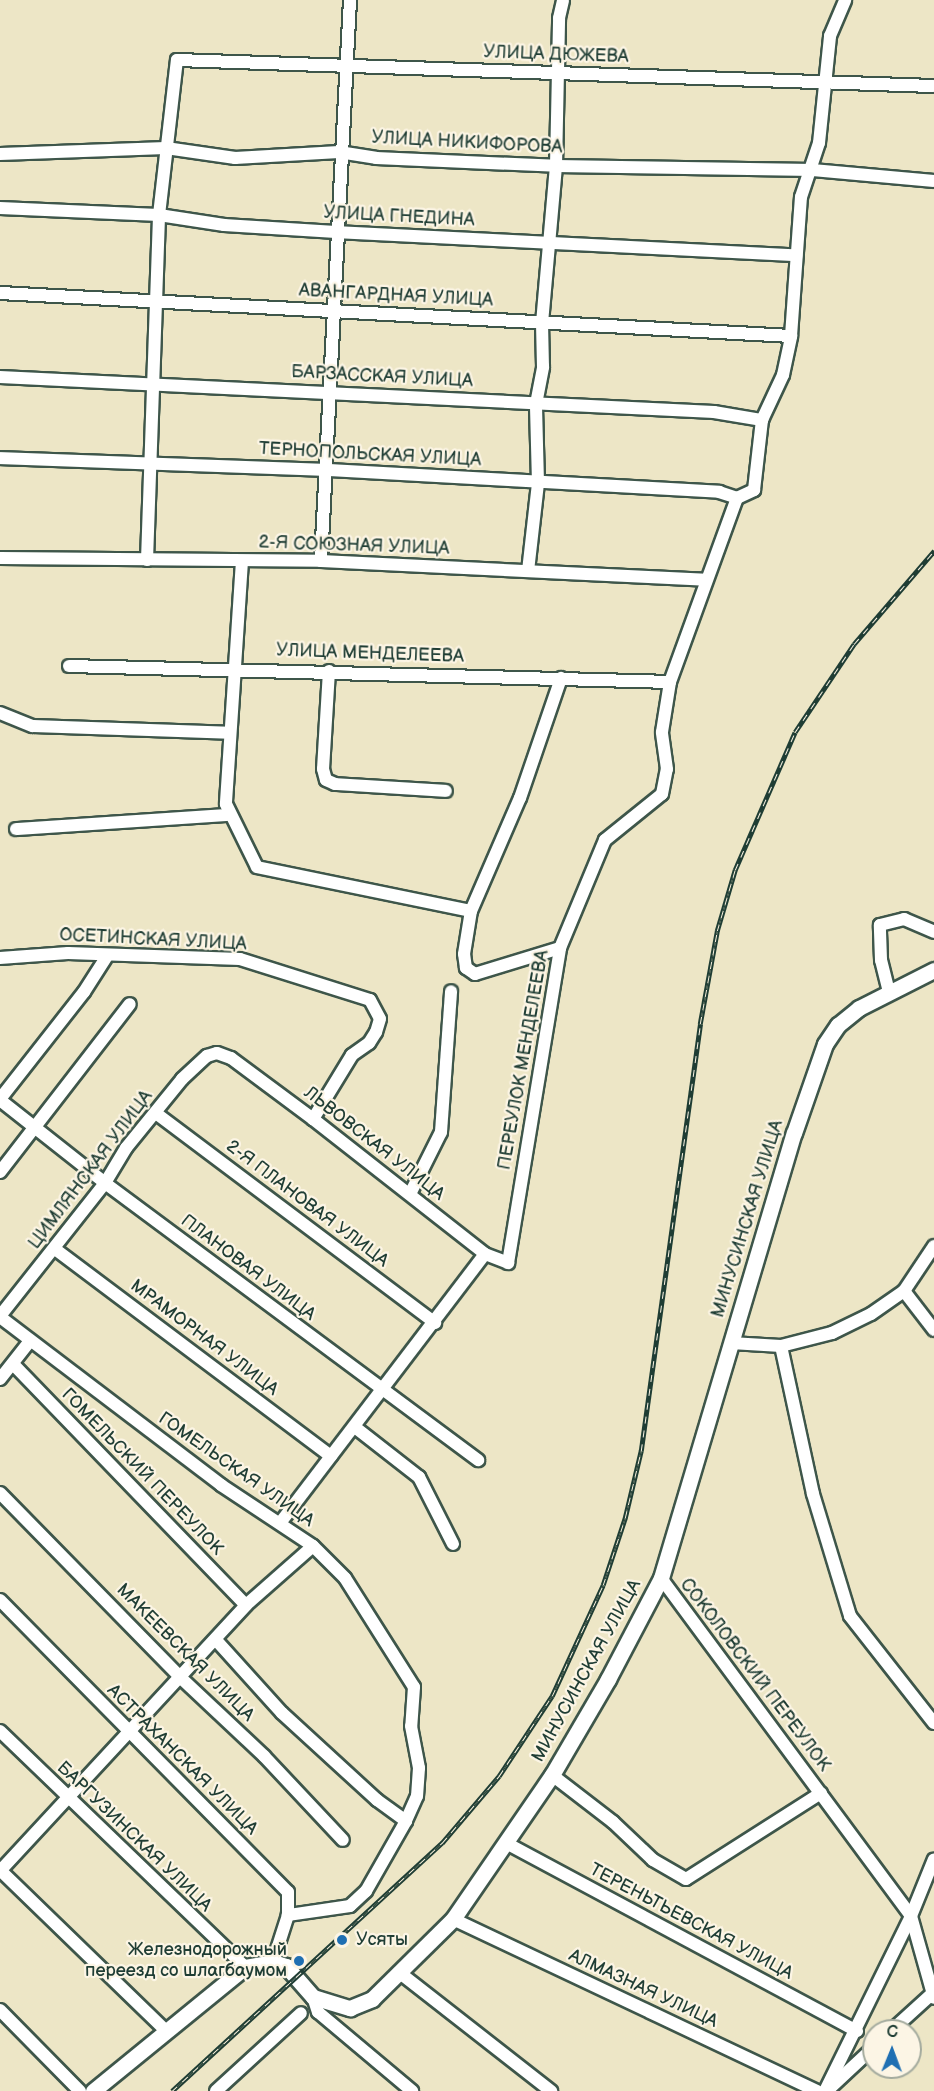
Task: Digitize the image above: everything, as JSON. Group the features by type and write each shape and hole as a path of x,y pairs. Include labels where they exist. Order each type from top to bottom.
{"main road":[{"name":"МИНУСИНСКАЯ УЛИЦА","path":"313,1997 350,2008 372,1999 400,1973 453,1919 508,1844 552,1775 609,1679 660,1578 816,1064 838,1025 859,1008 934,970"},
{"path":"93,2091 244,1967 273,1962 286,1966 313,1997"}],"street":[{"path":"321,561 332,391 339,152 350,0"},
{"path":"528,571 538,483 536,404 543,367 542,323 556,166 557,73 563,0"},
{"name":"ПЕРЕУЛОК МЕНДЕЛЕЕВА","path":"508,1263 560,948 605,840 662,794 667,752 662,732 670,682 737,498 754,490 762,420 783,375 791,336 801,197 813,170 830,36 845,0"},
{"name":"УЛИЦА ДЮЖЕВА","path":"166,148 177,60 825,80 934,86"},
{"path":"147,560 149,462 158,318 154,302 166,148"},
{"name":"УЛИЦА НИКИФОРОВА","path":"0,154 166,148 235,158 339,152 376,158 556,166 813,170 934,180"},
{"name":"УЛИЦА ГНЕДИНА","path":"0,208 159,215 224,225 336,232 796,255"},
{"name":"АВАНГАРДНАЯ УЛИЦА","path":"0,293 791,336"},
{"name":"БАРЗАССКАЯ УЛИЦА","path":"0,376 155,386 332,391 714,412 762,420"},
{"name":"ТЕРНОПОЛЬСКАЯ УЛИЦА","path":"0,459 149,462 328,470 719,492 737,498"},
{"name":"2-Я СОЮЗНАЯ УЛИЦА","path":"0,558 321,561 706,580"},
{"path":"242,561 229,733 228,816 257,867 471,910"},
{"name":"УЛИЦА МЕНДЕЛЕЕВА","path":"69,666 233,668 670,682"},
{"path":"330,671 324,769 327,780 335,784 446,791"},
{"path":"560,948 475,974 466,968 464,954 471,910 520,798 561,678"},
{"path":"0,713 33,726 229,733"},
{"path":"16,829 228,816"},
{"path":"889,992 881,960 880,925 904,919 934,932"},
{"name":"ОСЕТИНСКАЯ УЛИЦА","path":"0,958 27,953 240,959 370,1000 380,1019 376,1032 369,1043 352,1055 313,1119"},
{"path":"0,1099 84,992 107,956"},
{"path":"410,1194 441,1132 451,991"},
{"path":"0,1172 130,1004"},
{"name":"ЛЬВОВСКАЯ УЛИЦА","path":"217,1053 231,1058 313,1119 485,1254 508,1263"},
{"name":"ЦИМЛЯНСКАЯ УЛИЦА","path":"0,1316 56,1249 105,1183 126,1148 157,1114 182,1079 207,1056 217,1053"},
{"name":"ПЛАНОВАЯ УЛИЦА","path":"0,1099 105,1183 383,1392 478,1460"},
{"name":"2-Я ПЛАНОВАЯ УЛИЦА","path":"157,1114 435,1323"},
{"path":"731,1343 781,1346 859,1322 904,1290 934,1246"},
{"name":"МРАМОРНАЯ УЛИЦА","path":"56,1249 331,1456"},
{"path":"280,1523 331,1456 356,1428 485,1254"},
{"path":"904,1290 934,1330"},
{"name":"ГОМЕЛЬСКАЯ УЛИЦА","path":"0,1316 222,1485 313,1546 345,1578 414,1687 411,1726 419,1768 417,1796 405,1821"},
{"path":"0,1379 30,1341"},
{"path":"781,1346 813,1494 850,1616 934,1723"},
{"name":"ГОМЕЛЬСКИЙ ПЕРЕУЛОК","path":"13,1364 246,1605"},
{"path":"356,1428 418,1477 453,1544"},
{"name":"МАКЕЕВСКАЯ УЛИЦА","path":"0,1493 181,1678 264,1756 343,1840"},
{"path":"166,2031 0,1870 65,1798 181,1678 246,1605 313,1546"},
{"name":"СОКОЛОВСКИЙ ПЕРЕУЛОК","path":"660,1578 911,1916"},
{"name":"АСТРАХАНСКАЯ УЛИЦА","path":"0,1600 288,1892 288,1915 273,1962"},
{"path":"216,1640 282,1713 376,1800 405,1821 366,1891 350,1906 288,1915"},
{"name":"БАРГУЗИНСКАЯ УЛИЦА","path":"0,1731 65,1798 244,1967"},
{"name":"СОКОЛОВСКИЙ ПЕРЕУЛОК","path":"552,1775 613,1822 653,1860 686,1879 821,1793"},
{"name":"ТЕРЕНЬТЬЕВСКАЯ УЛИЦА","path":"508,1844 857,2031"},
{"path":"826,2091 911,1916 934,1859"},
{"path":"905,2019 933,1994 911,1916"},
{"name":"АЛМАЗНАЯ УЛИЦА","path":"453,1919 817,2091"},
{"path":"400,1973 551,2091"},
{"path":"313,1997 318,2012 407,2090"},
{"path":"216,2091 301,2013"},
{"path":"2,2017 80,2091"},
{"path":"826,2091 862,2058"}],"railway":[{"path":"172,2091 442,1843 499,1776 552,1696 603,1585 625,1518 641,1451 700,1024 717,931 735,870 795,732 854,644 934,551"}],"place":[{"name":"Усяты","path":"342,1940"},
{"name":"Железнодорожный переезд со шлагбаумом","path":"299,1961"}]}
